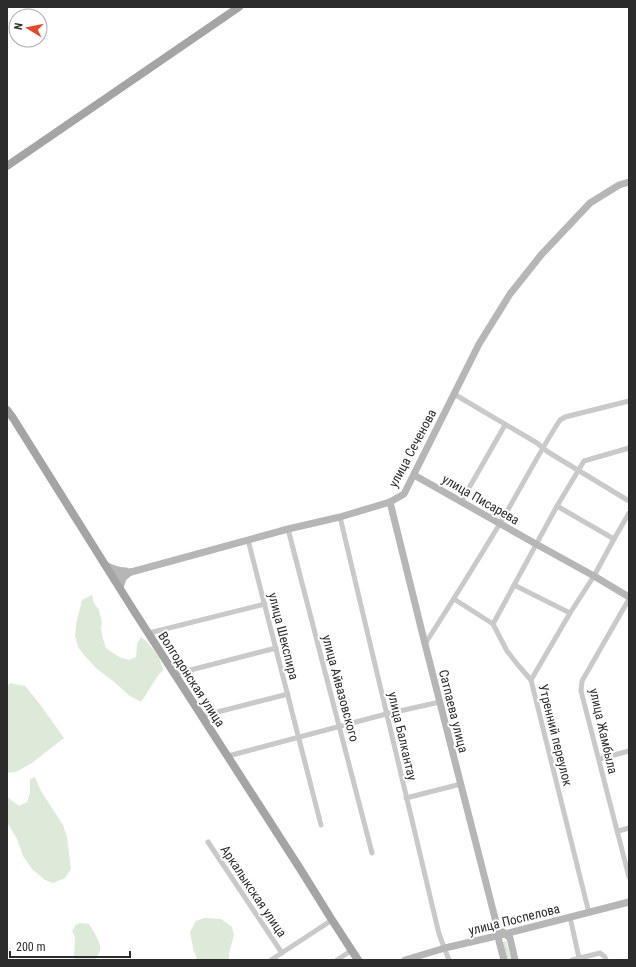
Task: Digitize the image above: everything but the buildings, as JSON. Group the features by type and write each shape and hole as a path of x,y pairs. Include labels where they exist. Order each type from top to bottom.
{"main road":[{"path":"7,166 238,7"},
{"name":"Волгодонская улица","path":"7,410 174,674 358,960"}],"street":[{"name":"улица Сеченова","path":"113,576 288,528 340,517 390,502 404,494 479,344 510,294 541,254 590,203 619,185 629,182"},
{"path":"454,394 537,443 542,448 578,471 629,501"},
{"path":"425,644 500,524 542,448 560,420 565,417 629,401"},
{"path":"460,502 505,425"},
{"path":"493,624 557,506 584,461 629,448"},
{"name":"улица Писарева","path":"414,475 594,576 629,598"},
{"name":"Сатпаева улица","path":"390,502 497,926 502,934 510,938 515,960"},
{"path":"557,506 614,539"},
{"name":"Утренний переулок","path":"589,913 531,680 570,613 594,576 629,513"},
{"name":"улица Балкантау","path":"340,517 439,934 448,960"},
{"name":"улица Айвазовского","path":"288,528 372,853"},
{"name":"улица Шекспира","path":"248,540 322,825"},
{"path":"104,564 118,571 130,572"},
{"path":"120,588 123,578 130,572"},
{"path":"514,585 570,613"},
{"name":"улица Жамбыла","path":"629,598 582,681 581,691 629,877"},
{"path":"454,599 493,624 507,651 531,680"},
{"path":"149,633 265,604"},
{"path":"174,674 276,648"},
{"path":"202,716 288,694"},
{"path":"228,756 386,714 440,702"},
{"path":"599,759 629,751"},
{"path":"406,798 461,784"},
{"path":"618,831 629,828"},
{"name":"Аркалыкская улица","path":"208,842 282,953"},
{"name":"улица Поспелова","path":"405,960 445,948 629,902"},
{"path":"570,917 579,958"},
{"path":"271,960 332,920"},
{"path":"502,934 504,960"},
{"path":"337,960 352,950"},
{"path":"572,960 600,953 606,957 606,960"}],"green space":[{"path":"92,595 94,603 99,610 102,623 101,629 106,648 119,657 129,660 136,657 137,644 141,637 159,657 163,670 141,702 130,696 96,668 78,647 75,636 76,624 82,600"},
{"path":"10,683 25,686 64,738 32,763 16,772 7,773 7,687"},
{"path":"35,777 41,791 63,825 67,837 71,869 65,878 53,883 45,880 32,869 23,856 17,839 7,822 7,797 19,806 27,802 30,793 30,779"},
{"path":"204,918 221,919 232,927 234,935 229,953 229,960 197,960 190,932 196,921"},
{"path":"80,923 89,924 98,941 100,951 95,960 74,960 75,937 72,931 76,925"},
{"path":"506,941 511,960 503,960 499,943"}]}
